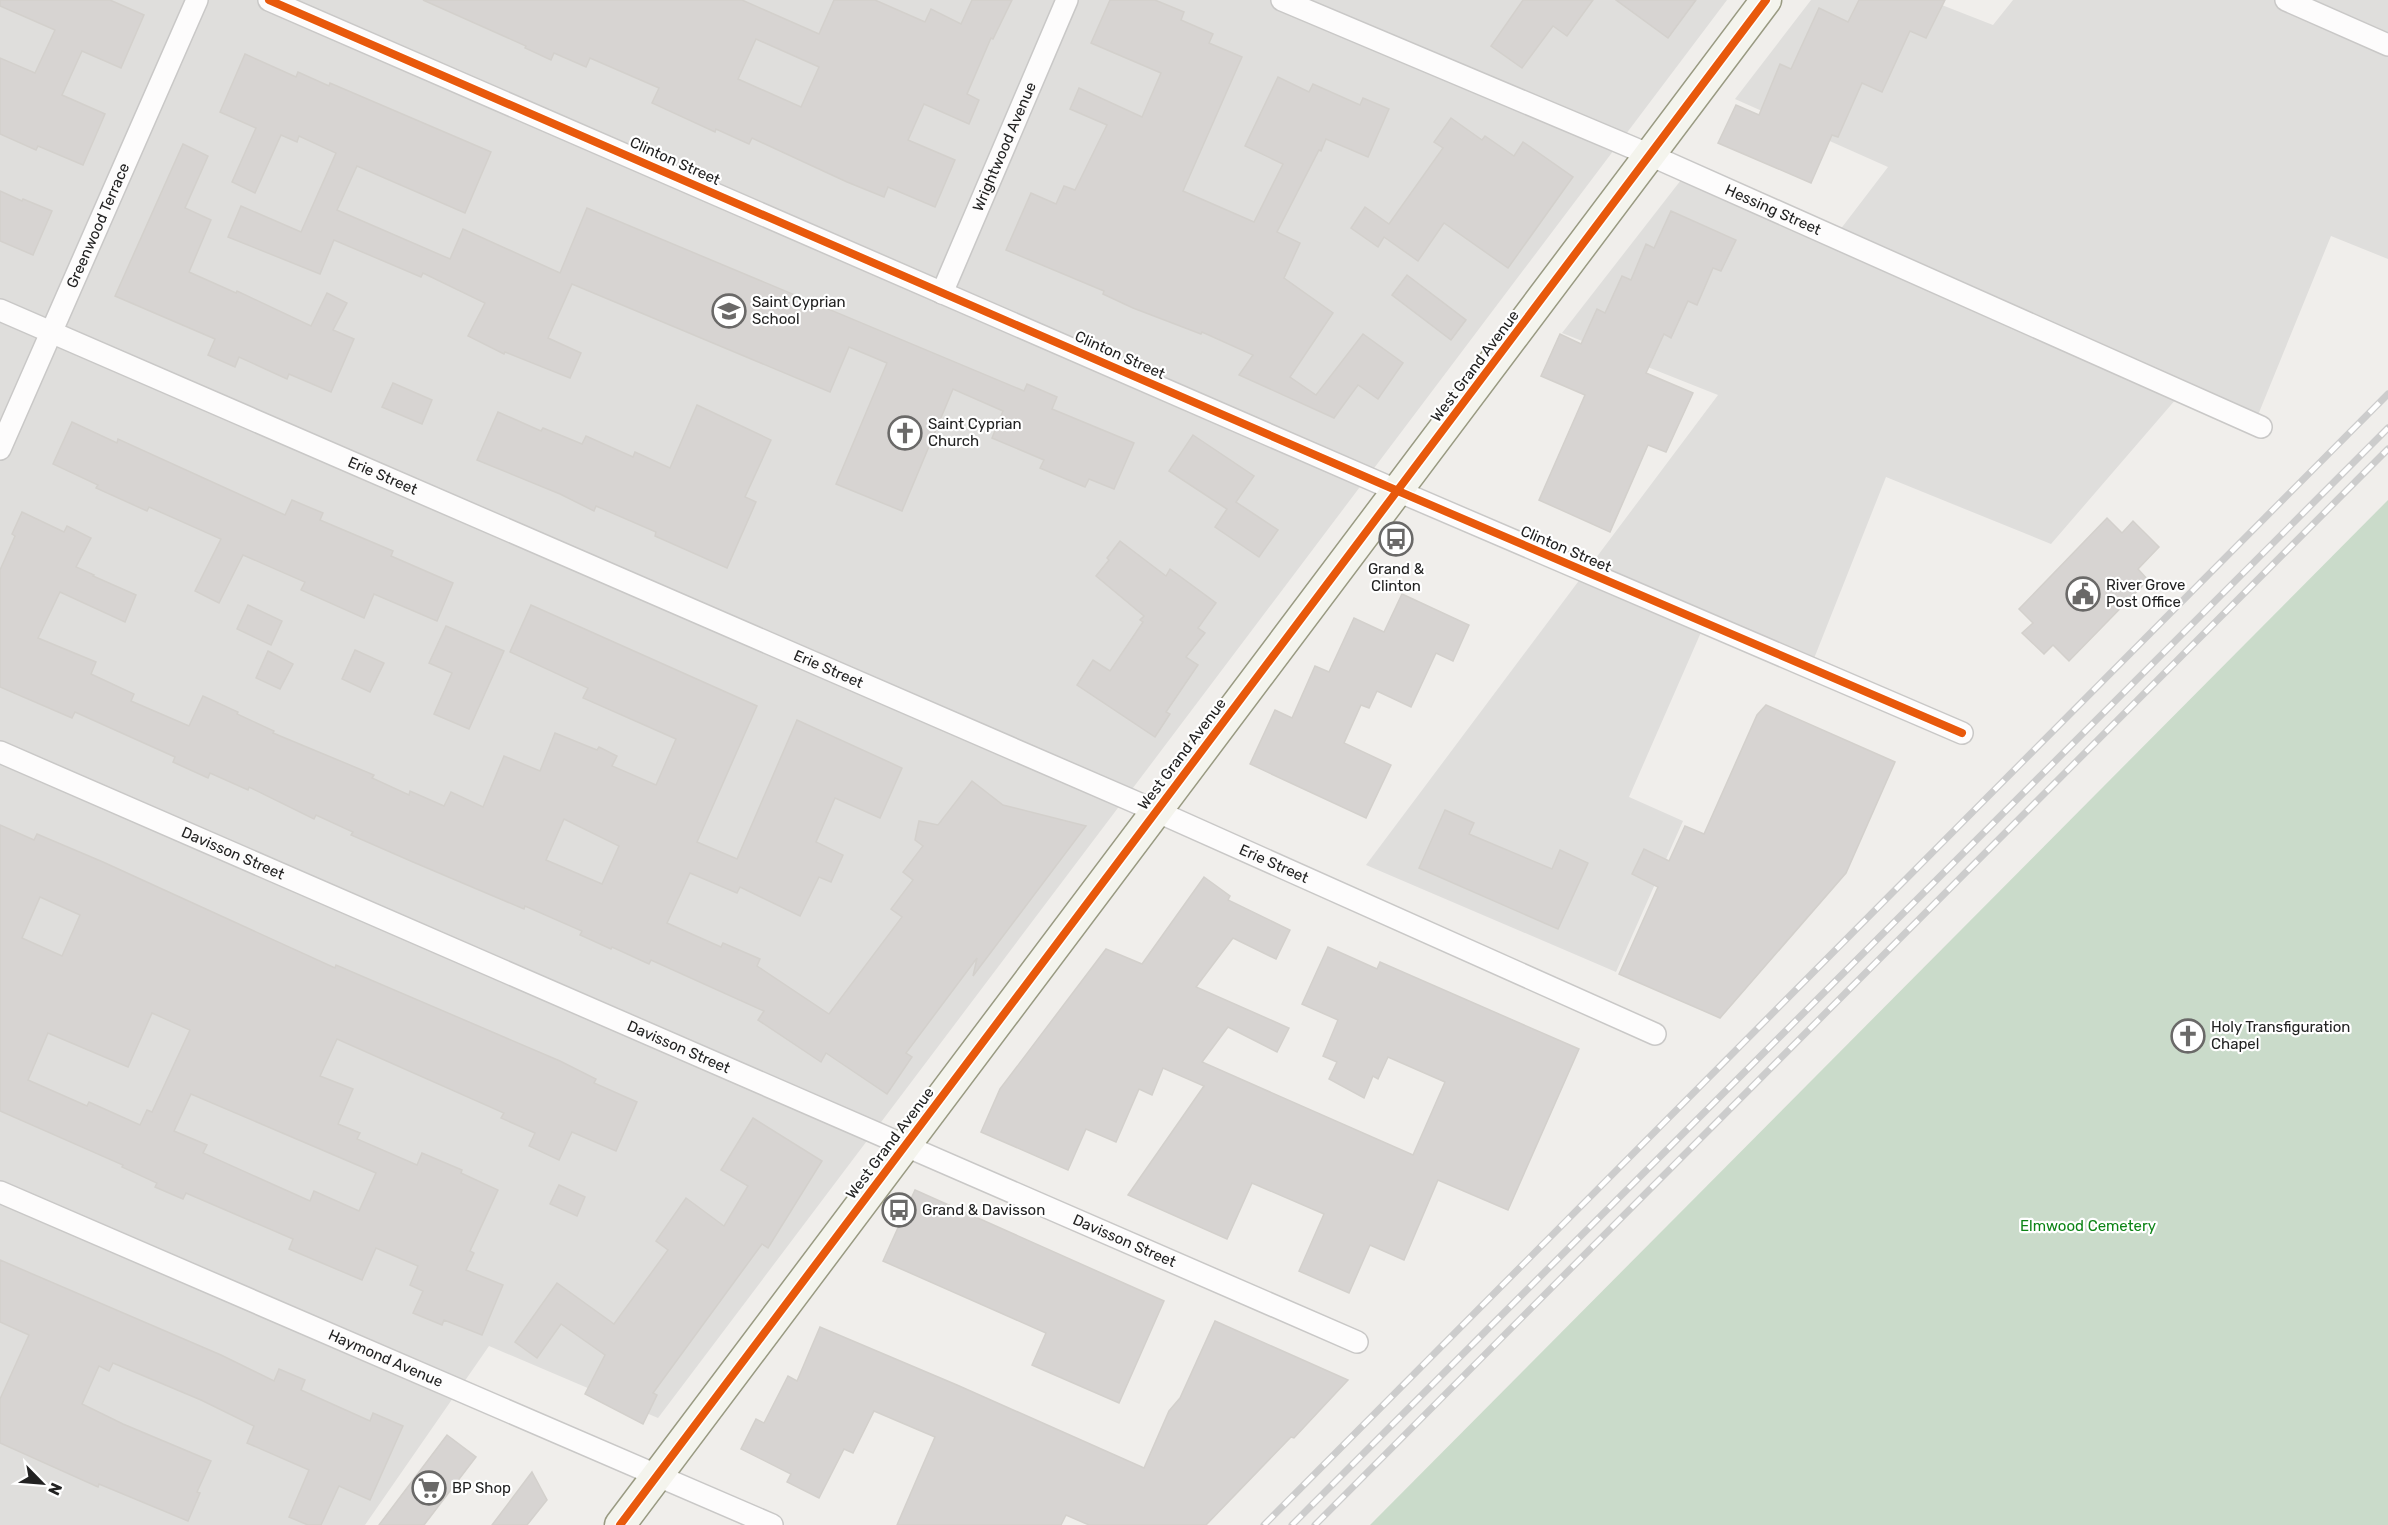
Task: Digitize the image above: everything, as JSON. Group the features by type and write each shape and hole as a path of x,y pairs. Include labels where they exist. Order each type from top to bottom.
{"main road":[{"name":"West Grand Avenue","path":"620,1525 1766,0"}],"street":[{"name":"Greenwood Terrace","path":"0,449 197,0"},
{"name":"Clinton Street","path":"269,0 1398,491 1962,733"},
{"name":"Wrightwood Avenue","path":"942,292 1067,0"},
{"name":"Hessing Street","path":"1282,0 1650,155 2261,427"},
{"path":"2286,0 2388,45"},
{"name":"Erie Street","path":"0,310 1156,811 1655,1034"},
{"name":"Davisson Street","path":"0,752 1357,1342"},
{"name":"Haymond Avenue","path":"0,1192 772,1525"}],"shaded area":[{"path":"0,0 1727,0 658,1418 489,1346 365,1525 0,1525"},
{"path":"1811,0 1929,0 1993,25 2013,0 2388,0 2388,259 2331,236 2258,415 2189,384 2051,544 1886,477 1813,661 1709,614 1629,797 1683,821 1616,972 1366,865 1718,395 1562,333 1681,180 1830,243 1888,167 1735,99"}],"green space":[{"name":"Elmwood Cemetery","path":"2388,500 2388,1525 1370,1525"}],"building":[{"path":"0,0 110,0 144,15 121,68 82,51 62,95 105,114 83,165 38,146 36,150 0,134 0,58 35,73 55,30 0,6"},
{"path":"423,0 742,0 819,34 834,0 875,0 925,22 931,9 961,24 972,0 1012,0 993,39 991,38 967,94 979,100 969,124 924,104 908,140 955,160 935,207 888,187 884,197 752,138 749,144 716,129 715,132 652,103 659,88 590,58 586,67 554,53 551,60 525,48 526,46","holes":["756,39 819,67 801,107 738,79"]},
{"path":"1110,0 1155,0 1184,12 1181,20 1213,34 1209,43 1242,57 1183,191 1254,222 1283,164 1245,146 1278,77 1309,92 1313,84 1360,105 1363,98 1389,109 1368,157 1326,139 1277,232 1300,243 1284,278 1333,313 1290,377 1316,395 1363,334 1403,363 1378,399 1358,385 1334,418 1239,375 1253,355 1202,332 1201,334 1133,308 1103,294 1104,291 1006,250 1031,193 1056,204 1064,186 1075,190 1107,125 1070,109 1079,88 1142,117 1161,73 1091,43"},
{"path":"1523,0 1593,0 1567,36 1553,26 1522,68 1491,46"},
{"path":"1616,0 1696,0 1668,38"},
{"path":"1859,0 1945,0 1926,38 1910,31 1882,92 1862,83 1838,137 1832,135 1811,183 1718,143 1736,105 1759,115 1780,64 1791,69 1819,8 1848,22"},
{"path":"245,54 296,77 298,72 329,86 330,83 491,152 465,213 357,166 337,210 450,259 463,229 560,273 587,208 1024,391 1027,384 1057,397 1052,409 1134,443 1114,489 1089,479 1085,487 1040,468 1044,460 992,438 1003,411 953,389 902,511 836,484 887,363 849,347 830,392 572,284 548,338 581,353 570,378 505,352 504,354 468,336 485,303 423,273 421,277 334,240 320,274 228,237 241,206 301,232 336,153 299,136 297,142 281,135 255,193 232,182 256,128 220,112"},
{"path":"1451,118 1482,140 1485,136 1514,156 1523,142 1573,177 1508,268 1444,223 1418,261 1384,237 1378,247 1351,228 1365,207 1389,224 1443,148 1434,142"},
{"path":"183,144 208,156 185,208 211,220 189,272 236,293 237,291 311,326 327,293 347,303 333,330 354,339 331,392 289,374 287,379 239,357 235,367 208,355 215,339 115,296"},
{"path":"0,191 52,211 33,255 0,241"},
{"path":"1671,211 1736,240 1721,271 1713,268 1697,305 1688,301 1671,338 1664,334 1646,373 1693,393 1666,452 1648,445 1610,532 1539,500 1585,395 1541,376 1560,334 1581,344 1597,309 1605,313 1622,276 1631,280 1646,244 1654,248"},
{"path":"1407,275 1466,320 1451,340 1392,295"},
{"path":"393,383 432,400 422,424 382,407"},
{"path":"697,405 771,440 745,497 756,502 727,568 655,536 656,532 596,506 594,511 560,494 477,460 498,412 541,431 543,428 582,444 586,436 633,457 635,452 670,468"},
{"path":"72,422 117,443 118,439 285,515 292,500 323,513 320,520 393,551 391,556 453,583 437,621 374,594 364,618 301,590 305,582 243,555 219,603 195,591 221,539 149,507 147,511 96,488 98,485 53,464"},
{"path":"1193,435 1254,476 1236,502 1278,530 1259,557 1215,527 1227,509 1169,471"},
{"path":"22,512 64,532 67,526 91,538 76,567 136,595 125,622 60,592 38,638 96,662 91,674 134,694 131,701 189,726 203,696 274,731 273,733 374,775 372,778 409,795 410,791 444,806 451,792 483,807 504,756 540,771 555,733 597,750 599,747 617,756 612,766 656,785 676,739 583,698 588,688 510,652 531,605 757,706 697,842 737,859 797,720 902,768 880,818 835,798 816,842 843,855 831,882 819,877 800,916 740,887 737,893 690,873 667,923 721,947 723,943 760,959 757,966 829,1014 902,917 891,909 913,880 903,872 923,846 915,840 919,821 938,825 972,781 1003,805 1086,826 973,976 977,958 906,1053 912,1057 887,1094 826,1053 821,1062 758,1020 764,1011 651,960 649,964 612,947 611,949 580,935 582,931 525,906 524,909 351,835 353,832 316,815 314,819 249,787 248,790 210,773 208,778 173,762 175,757 75,712 72,718 0,687 0,570 15,536 12,534","holes":["564,819 619,846 602,884 546,860"]},
{"name":"River Grove Post Office","path":"2107,518 2122,533 2133,521 2159,547 2138,569 2148,580 2069,661 2053,645 2044,654 2022,633 2033,623 2019,609"},
{"path":"1120,541 1166,576 1170,569 1216,603 1198,628 1205,633 1186,657 1198,665 1166,712 1170,714 1155,737 1077,685 1093,660 1110,671 1143,622 1140,620 1144,616 1096,576"},
{"path":"1402,594 1469,625 1453,661 1436,653 1411,707 1377,691 1369,708 1361,705 1344,743 1391,765 1366,818 1250,764 1275,710 1292,718 1315,666 1329,672 1354,618 1384,632"},
{"path":"248,605 282,621 271,645 237,629"},
{"path":"446,626 504,651 469,729 434,714 452,673 429,663"},
{"path":"355,650 384,663 370,692 342,679"},
{"path":"268,651 293,664 280,689 256,678"},
{"path":"1766,705 1895,762 1846,873 1720,1018 1619,974 1658,887 1632,874 1644,849 1669,861 1685,826 1704,834 1757,715"},
{"path":"1445,810 1474,823 1469,834 1552,869 1560,850 1588,863 1558,929 1419,868"},
{"path":"0,825 34,840 37,834 103,862 335,968 336,965 560,1061 596,1079 594,1083 637,1102 616,1151 572,1132 559,1160 529,1146 535,1133 501,1118 504,1113 337,1039 320,1076 353,1089 338,1124 360,1133 357,1139 417,1165 422,1153 462,1170 461,1173 498,1190 470,1251 474,1253 466,1270 503,1285 482,1335 444,1320 442,1325 413,1313 423,1291 410,1285 418,1266 376,1248 362,1280 289,1249 293,1239 186,1193 183,1199 155,1187 157,1183 122,1167 123,1165 0,1111","holes":["40,897 80,915 62,956 22,938","152,1013 190,1030 152,1112 147,1110 140,1125 89,1102 87,1106 28,1080 48,1033 128,1067","191,1094 376,1173 359,1211 314,1191 310,1201 203,1153 207,1145 174,1131"]},
{"path":"1204,877 1230,896 1228,900 1290,930 1276,959 1233,938 1196,987 1289,1028 1277,1052 1228,1027 1202,1062 1413,1155 1445,1082 1388,1057 1378,1079 1373,1076 1364,1098 1329,1079 1337,1062 1323,1056 1338,1020 1302,1004 1328,947 1377,969 1380,962 1579,1049 1508,1210 1438,1180 1404,1260 1370,1245 1349,1293 1299,1271 1324,1214 1252,1183 1227,1239 1128,1195 1204,1086 1163,1068 1152,1095 1139,1089 1116,1142 1086,1129 1068,1170 981,1132 1000,1089 1106,949 1142,964"},
{"path":"753,1118 822,1161 768,1248 762,1244 653,1393 657,1395 643,1424 585,1394 605,1355 561,1324 537,1358 515,1342 557,1283 614,1324 668,1250 656,1241 686,1198 724,1226 748,1186 721,1170"},
{"path":"559,1185 585,1197 577,1216 550,1204"},
{"path":"915,1190 1164,1301 1119,1403 1032,1365 1046,1333 883,1261"},
{"path":"0,1260 221,1355 274,1381 279,1369 305,1380 301,1390 370,1421 373,1413 403,1426 370,1500 339,1486 321,1525 308,1525 289,1517 309,1470 247,1443 254,1426 201,1400 113,1363 109,1371 99,1366 82,1404 211,1461 197,1492 200,1493 188,1521 99,1484 98,1487 0,1443 0,1399 29,1335 0,1322"},
{"path":"1215,1321 1348,1380 1294,1438 1291,1437 1206,1525 1089,1525 1066,1515 1061,1525 897,1525 935,1437 874,1411 853,1453 844,1449 819,1498 787,1482 791,1474 741,1449 756,1419 764,1423 788,1376 797,1381 820,1327 1144,1468 1169,1411 1180,1398"},
{"name":"BP Shop","path":"447,1435 476,1457 424,1525 379,1525"},
{"path":"532,1472 547,1500 527,1525 492,1525"}],"railway":[{"path":"1264,1525 2388,394"},
{"path":"1292,1525 2388,428"},
{"path":"1315,1525 2388,449"}],"cycle path":[{"path":"269,0 1398,491 1962,733"},
{"path":"620,1525 1766,0"}],"place":[{"name":"Saint Cyprian School","path":"729,311"},
{"name":"Saint Cyprian Church","path":"905,433"},
{"name":"Grand & Clinton","path":"1396,539"},
{"name":"River Grove Post Office","path":"2083,594"},
{"name":"Holy Transfiguration Chapel","path":"2188,1036"},
{"name":"Grand & Davisson","path":"899,1210"},
{"name":"BP Shop","path":"429,1488"}]}
